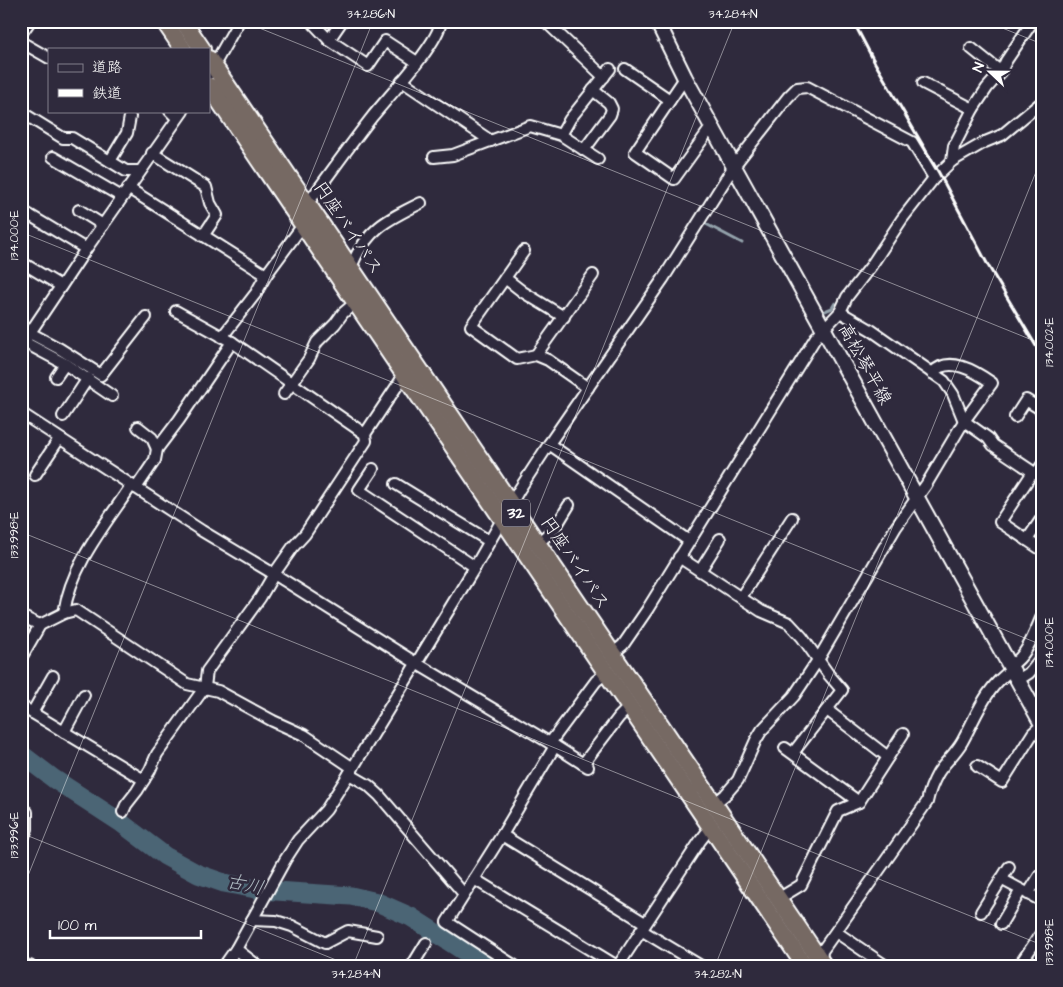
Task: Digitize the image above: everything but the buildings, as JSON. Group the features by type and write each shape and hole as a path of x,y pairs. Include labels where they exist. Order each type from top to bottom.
{"highway":[{"path":"164,21 182,48"},
{"path":"183,21 201,48"},
{"name":"円座バイパス","path":"210,66 351,267 606,673 711,827 816,965"},
{"name":"円座バイパス","path":"210,87 405,374 506,512 537,544 778,899 816,965"},
{"path":"606,673 612,654"},
{"path":"711,827 714,804"}],"main road":[{"name":"高松琴平線","path":"660,23 685,78 1042,725"}],"street":[{"path":"21,34 30,21"},
{"path":"210,66 239,21"},
{"path":"311,21 329,40 368,66 385,41 417,62"},
{"path":"329,40 342,21"},
{"path":"308,204 372,117 437,35 441,21"},
{"path":"545,21 607,73 570,119 561,134"},
{"path":"952,161 954,146 973,110 1002,72 1006,61 1034,21"},
{"path":"21,42 48,57"},
{"path":"971,48 1002,72"},
{"path":"625,69 670,100"},
{"path":"685,78 635,152 674,179 712,126"},
{"path":"402,81 491,141"},
{"path":"923,82 973,110"},
{"path":"224,966 298,840 326,810 351,771 475,567 506,512 549,444 663,280 734,166 788,96 801,86 807,87 912,142 934,178"},
{"path":"584,150 612,109 609,103 592,90"},
{"path":"612,654 623,645 647,610 800,362 824,327 840,312 847,297 871,266 902,219 934,178 952,161 985,142 1002,135 1042,102"},
{"path":"21,112 63,138 72,138 126,171 140,171"},
{"path":"25,340 140,171 177,113"},
{"path":"110,161 128,133 130,117"},
{"path":"434,157 453,155 530,126 561,134 598,159"},
{"path":"152,153 206,187 210,202 217,215 202,236"},
{"path":"53,157 122,197"},
{"path":"128,188 202,236 266,274"},
{"path":"351,267 358,250 385,221 421,203"},
{"path":"21,210 86,249"},
{"path":"79,210 103,224"},
{"path":"222,337 256,294 266,274 303,225"},
{"path":"524,251 471,326 517,358 536,354 548,360 588,388"},
{"path":"21,262 61,286"},
{"path":"536,354 593,275"},
{"path":"505,278 523,292 564,317"},
{"path":"284,394 309,359 318,342 343,313 356,302"},
{"path":"176,311 232,342 365,434"},
{"path":"840,312 871,330 944,381 953,394 964,421 988,438 993,445 1037,475"},
{"path":"25,340 60,349 101,376 146,317"},
{"path":"25,340 88,378 112,396"},
{"path":"64,613 70,591 85,556 155,460 157,448 179,420 232,342"},
{"path":"56,377 65,364"},
{"path":"714,804 738,780 762,730 794,696 818,660 896,527 926,485 964,421 992,382 950,364 937,368 932,373"},
{"path":"123,812 126,805 137,792 158,754 206,687 207,671 260,598 293,547 305,534 366,441 365,434 405,374"},
{"path":"63,416 88,378"},
{"path":"1015,417 1026,400 1042,410"},
{"path":"21,413 202,531 586,766 619,717 629,707"},
{"path":"138,427 152,438 157,448"},
{"path":"35,474 59,439"},
{"path":"549,444 689,541"},
{"path":"1042,465 1037,475 1000,522 1042,550"},
{"path":"373,470 358,490 475,567"},
{"path":"396,484 489,542"},
{"path":"537,544 555,528 569,505"},
{"path":"741,597 792,518"},
{"path":"1026,540 1042,518"},
{"path":"700,571 720,539"},
{"path":"679,557 761,610 789,623 802,637 842,690 789,751 859,802"},
{"path":"21,658 40,625 64,613 76,610 82,613 187,684 218,690 273,721 304,735 379,795 464,894"},
{"path":"21,616 40,625"},
{"path":"1013,672 1042,616"},
{"path":"816,965 822,951 927,802 929,792 938,772 961,744 992,686 1002,676 1013,672 1029,673 1042,657"},
{"path":"515,966 447,922 502,835 553,745 596,681 606,673"},
{"path":"32,713 53,676"},
{"path":"64,732 84,695"},
{"path":"21,706 144,780"},
{"path":"826,710 888,757"},
{"path":"977,766 1002,782 1032,734 1042,725"},
{"path":"778,899 801,885 838,811 859,802 903,734"},
{"path":"21,842 27,830 27,812"},
{"path":"474,879 618,966 711,827"},
{"path":"502,835 701,966"},
{"path":"981,912 1008,867"},
{"path":"1000,924 1040,875"},
{"path":"1001,879 1042,901"},
{"path":"252,920 276,922 292,926 325,943 348,931 377,936"},
{"path":"836,932 886,966"},
{"path":"1019,966 1042,932"},
{"path":"412,966 426,943"},
{"path":"236,948 258,966"},
{"path":"21,964 30,966"}],"waterway":[{"path":"704,223 742,243"},
{"path":"825,311 832,308 835,303"},
{"path":"958,395 963,407"},
{"name":"古川","path":"21,754 54,779 120,822 165,856 198,874 224,883 261,890 351,896 377,902 411,917 487,966"}],"railway":[{"path":"853,21 875,63 939,173 989,267 1042,356"}]}
